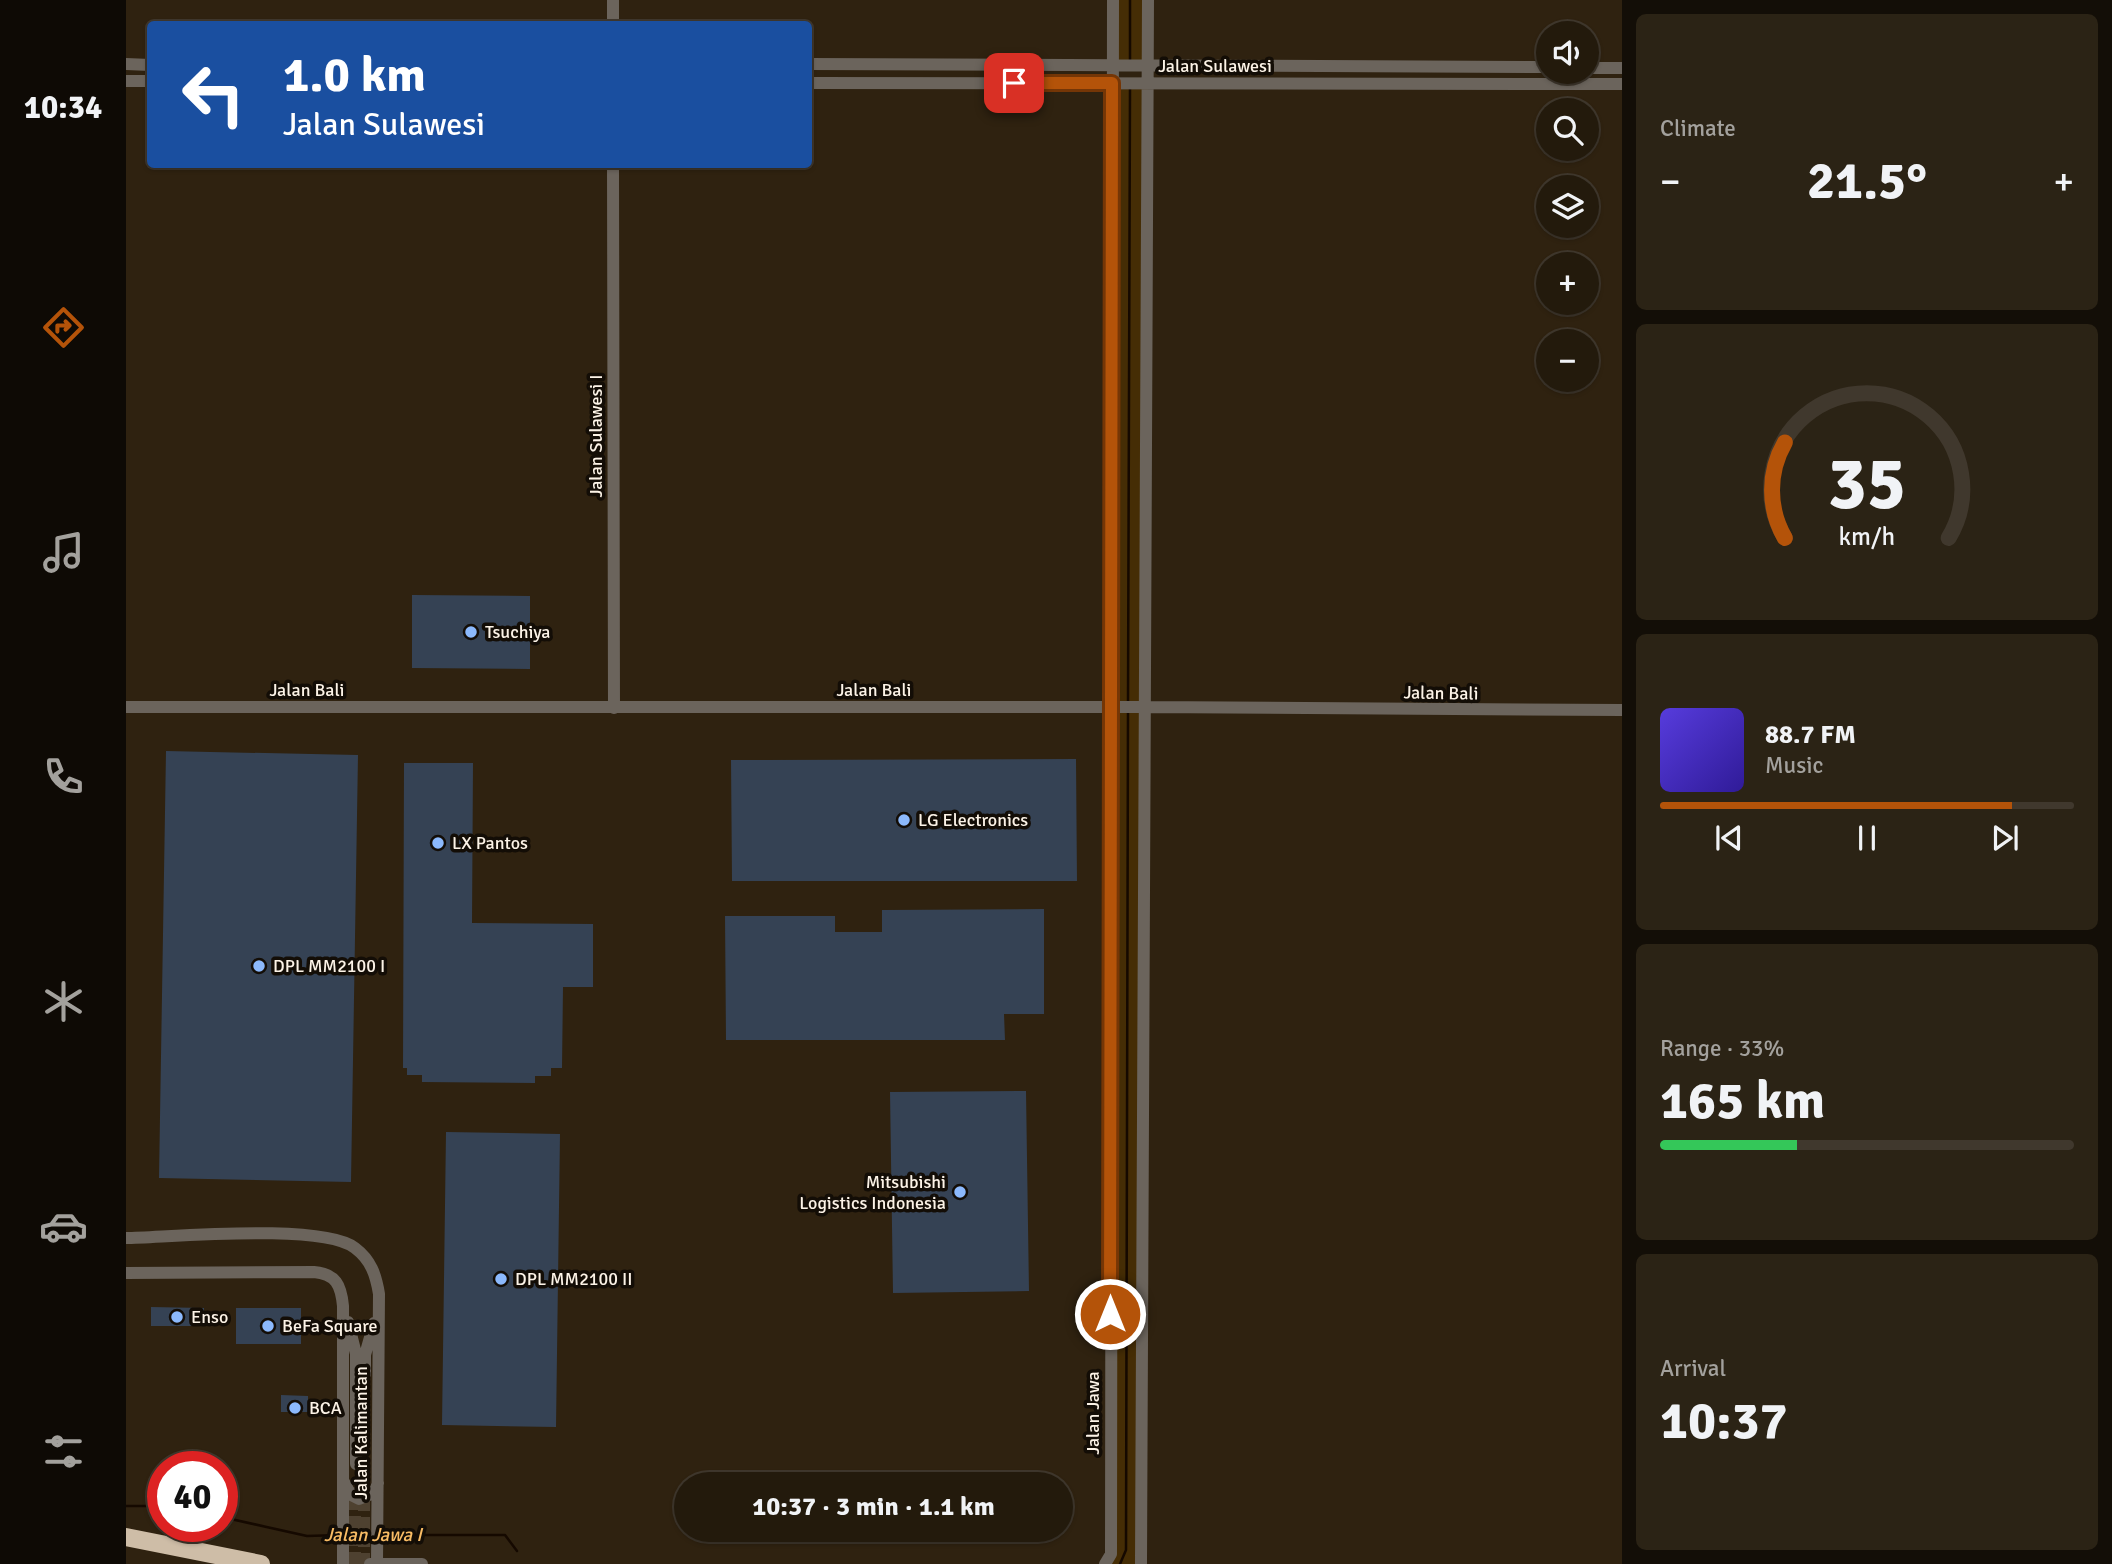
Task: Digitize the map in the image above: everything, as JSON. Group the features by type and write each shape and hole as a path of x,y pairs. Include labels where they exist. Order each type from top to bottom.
{"highway":[{"path":"126,1536 147,1540"},
{"path":"126,1549 150,1542"},
{"path":"158,1542 261,1564"}],"street":[{"path":"613,0 613,21"},
{"name":"Jalan Jawa","path":"1105,1564 1111,1554 1116,708 1116,66 1113,0"},
{"path":"1141,1564 1144,66 1148,0"},
{"path":"126,64 147,65"},
{"name":"Jalan Sulawesi","path":"812,64 1536,68"},
{"path":"1599,68 1622,68"},
{"path":"126,81 147,81"},
{"name":"Jalan Sulawesi","path":"812,83 1622,84"},
{"name":"Jalan Sulawesi I","path":"613,168 614,708"},
{"name":"Jalan Bali","path":"126,707 1622,710"},
{"name":"Jalan Kalimantan","path":"126,1238 321,1236 353,1247 368,1261 377,1277 378,1306 379,1527 373,1564"},
{"name":"Jalan Kalimantan","path":"126,1273 326,1273 335,1278 342,1289 343,1306 344,1564"},
{"path":"343,1306 356,1354 360,1464 365,1355 378,1306"},
{"path":"343,1478 348,1491 359,1499 374,1493 379,1479"},
{"path":"373,1564 422,1564"}],"shaded area":[{"path":"1113,0 1148,0 1148,66 1112,66"},
{"path":"1112,84 1148,84 1141,1564 1104,1564 1108,1561"}],"building":[{"name":"Tsuchiya","path":"412,595 530,596 530,669 412,668"},
{"name":"DPL MM2100 I","path":"166,751 358,755 351,1182 159,1178"},
{"name":"LG Electronics","path":"1076,759 1077,881 732,881 731,760"},
{"name":"LX Pantos","path":"404,763 473,763 472,923 593,924 593,987 563,987 562,1068 551,1068 551,1076 535,1076 535,1083 422,1082 422,1075 407,1075 407,1068 403,1068"},
{"path":"1044,909 1044,1014 1004,1014 1005,1040 726,1040 725,916 835,916 835,932 882,932 882,910"},
{"name":"Mitsubishi Logistics Indonesia","path":"1026,1091 1029,1291 893,1293 890,1092"},
{"name":"DPL MM2100 II","path":"446,1132 560,1134 556,1427 442,1425"},
{"name":"Enso","path":"151,1307 204,1308 204,1326 151,1326"},
{"name":"BeFa Square","path":"236,1308 301,1308 301,1344 236,1344"},
{"name":"BCA","path":"281,1395 308,1396 308,1412 281,1412"}],"waterway":[{"path":"1130,0 1130,60"},
{"path":"1128,704 1130,87"},
{"path":"1120,1564 1126,1550 1128,710"},
{"name":"Jalan Jawa I","path":"126,1506 147,1506"},
{"name":"Jalan Jawa I","path":"238,1521 307,1536 340,1535"},
{"name":"Jalan Jawa I","path":"346,1535 375,1535"},
{"name":"Jalan Jawa I","path":"381,1535 505,1535 517,1551"}],"tunnel":[{"path":"364,1463 364,1564"},
{"path":"355,1487 355,1564"}],"place":[{"name":"Tsuchiya","path":"471,632"},
{"name":"LG Electronics","path":"904,820"},
{"name":"LX Pantos","path":"438,843"},
{"name":"DPL MM2100 I","path":"259,966"},
{"name":"Mitsubishi Logistics Indonesia","path":"960,1192"},
{"name":"DPL MM2100 II","path":"501,1279"},
{"name":"Enso","path":"177,1317"},
{"name":"BeFa Square","path":"268,1326"},
{"name":"BCA","path":"295,1408"}],"route":[{"path":"1014,83 1112,83 1110,1314"}]}
